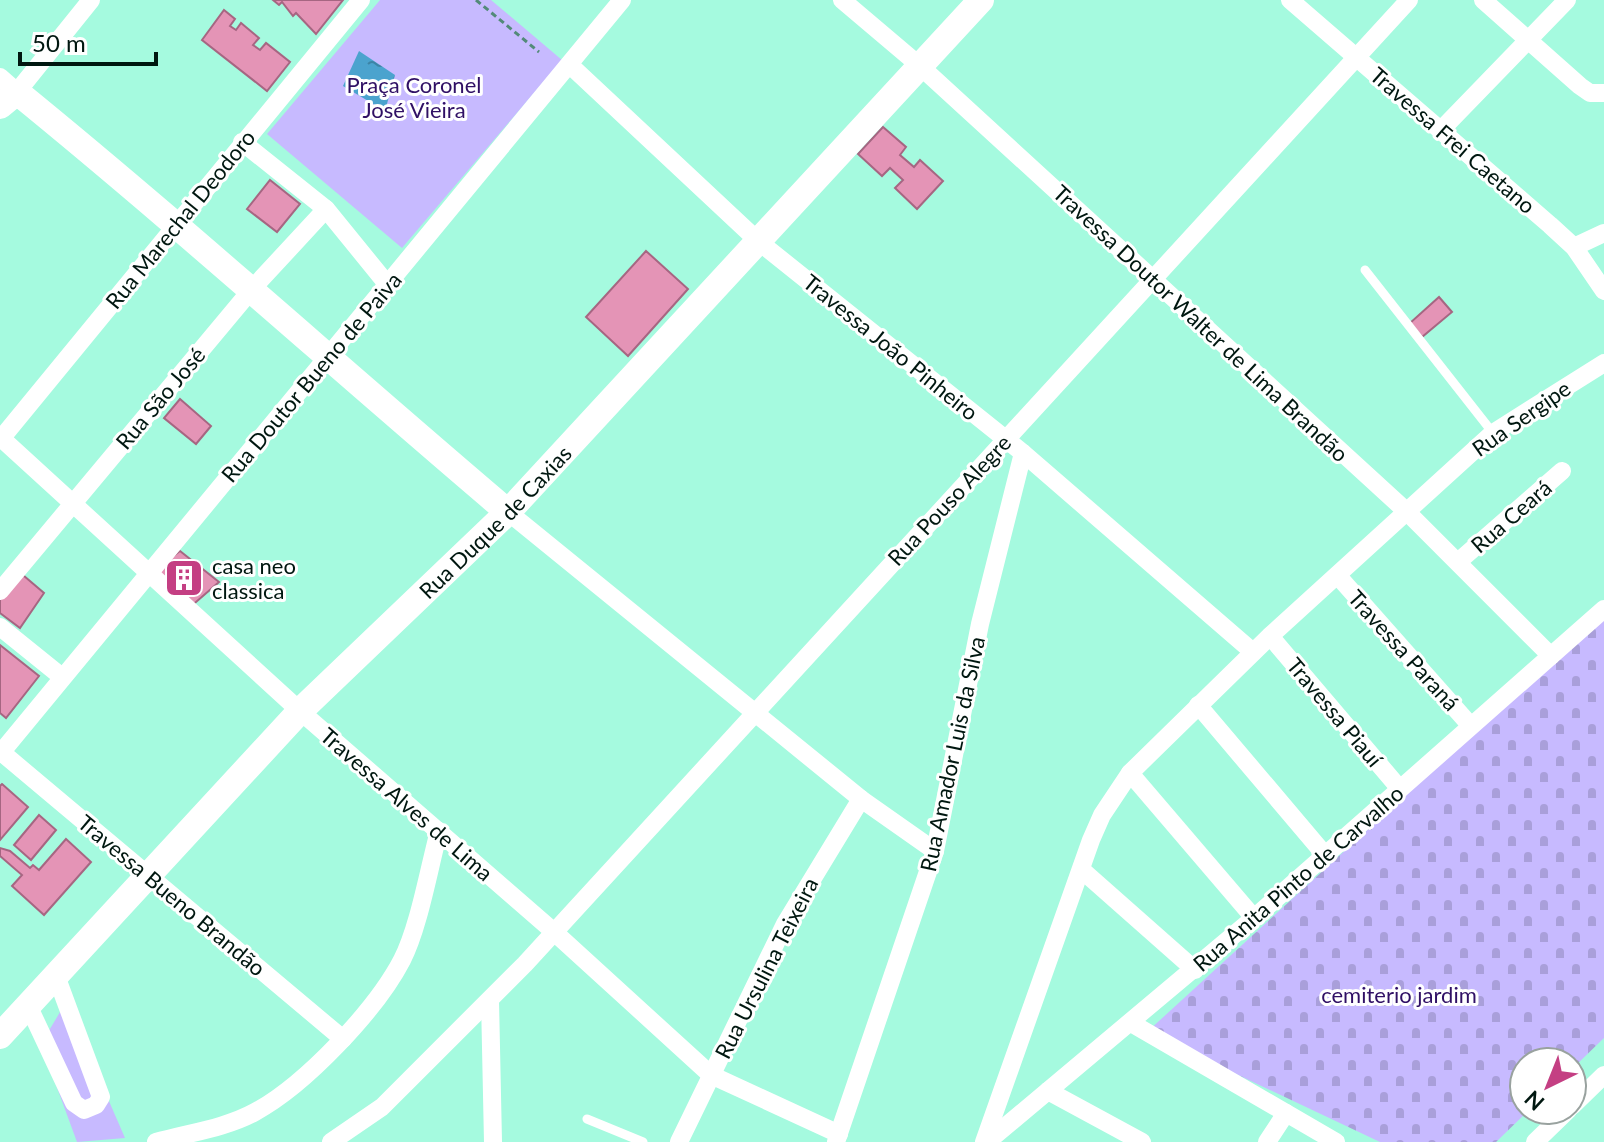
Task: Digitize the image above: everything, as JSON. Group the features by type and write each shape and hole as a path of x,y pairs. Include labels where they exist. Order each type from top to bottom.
{"street":[{"path":"91,0 4,98 177,222 326,358 508,512 861,799 935,851"},
{"name":"Rua Marechal Deodoro","path":"0,438 361,0"},
{"name":"Rua Doutor Bueno de Paiva","path":"0,752 571,66 622,0"},
{"name":"Travessa Doutor Walter de Lima Brandão","path":"842,0 920,66 1153,277 1406,511 1551,656"},
{"name":"Rua Duque de Caxias","path":"0,1036 300,711 508,512 981,0"},
{"name":"Travessa Frei Caetano","path":"1290,0 1574,247 1604,291"},
{"name":"Rua Pouso Alegre","path":"331,1142 382,1107 490,1000 1409,0"},
{"path":"1483,0 1580,86 1590,93 1604,93"},
{"path":"1441,130 1567,0"},
{"name":"Travessa João Pinheiro","path":"571,66 758,241 1023,453 1253,652"},
{"path":"242,142 326,209 387,284"},
{"name":"Rua São José","path":"0,591 252,289 326,209"},
{"path":"1574,247 1604,233"},
{"name":"Rua Sergipe","path":"986,1142 1102,815 1130,773 1270,636 1493,433 1604,363"},
{"name":"Travessa Alves de Lima","path":"0,438 300,711 553,931 711,1075 838,1138"},
{"name":"Rua Amador Luis da Silva","path":"838,1138 935,851 980,624 1023,453"},
{"name":"Rua Ceará","path":"1459,561 1562,471"},
{"name":"Travessa Paraná","path":"1338,576 1470,725"},
{"name":"Rua Anita Pinto de Carvalho","path":"986,1142 1195,970 1604,609"},
{"path":"0,627 62,677"},
{"name":"Travessa Piauí","path":"1270,636 1400,789"},
{"path":"1198,705 1325,855"},
{"name":"Travessa Bueno Brandão","path":"0,752 343,1039"},
{"path":"1130,773 1254,918"},
{"name":"Rua Ursulina Teixeira","path":"679,1142 785,924 861,799"},
{"path":"156,1142 253,1113 278,1098 343,1039 383,991 403,957 439,831"},
{"path":"1083,871 1195,970"},
{"path":"28,1005 74,1103 84,1110 96,1105 101,1097 55,973"},
{"path":"490,1000 493,1142"},
{"path":"1131,1023 1336,1142"},
{"path":"1588,1091 1604,1075"},
{"path":"1048,1091 1142,1142"},
{"path":"1267,1142 1286,1113"},
{"path":"1535,1142 1551,1126"}],"lane":[{"path":"1365,270 1493,433"},
{"path":"587,1119 643,1142"}],"path":[{"path":"476,0 539,52"}],"green space":[{"name":"Praça Coronel José Vieira","path":"380,0 491,0 562,60 402,248 267,134"},
{"name":"cemiterio jardim","path":"1604,613 1604,1038 1588,1054 1588,1046 1508,1046 1508,1126 1512,1126 1496,1142 1380,1142 1147,1032"},
{"path":"66,1002 125,1138 77,1142 41,1044"}],"water":[{"path":"359,51 395,75 385,111 343,86"}],"building":[{"path":"273,0 343,0 316,34 296,13 293,16 282,2 279,5"},
{"path":"224,10 235,19 230,26 236,30 241,23 259,38 253,45 260,50 266,43 290,62 267,91 202,40"},
{"path":"883,127 906,147 900,155 914,167 920,160 943,181 917,209 895,188 903,180 890,168 882,176 858,154"},
{"path":"270,180 300,204 277,232 247,209"},
{"path":"646,251 688,289 628,356 586,317"},
{"path":"1439,297 1452,312 1422,337 1410,323"},
{"path":"180,399 211,426 196,444 164,418"},
{"name":"casa neo classica","path":"180,551 219,582 188,609 150,574"},
{"path":"17,570 44,593 20,628 0,613 0,600"},
{"path":"0,645 39,676 6,718 0,713"},
{"path":"2,784 28,807 0,840 0,786"},
{"path":"39,815 56,830 31,860 14,845"},
{"path":"66,839 91,862 44,915 12,886 22,875 0,856 0,848 10,851 30,868 33,865 39,870"}],"place":[{"name":"casa neo classica","path":"184,578"}]}
